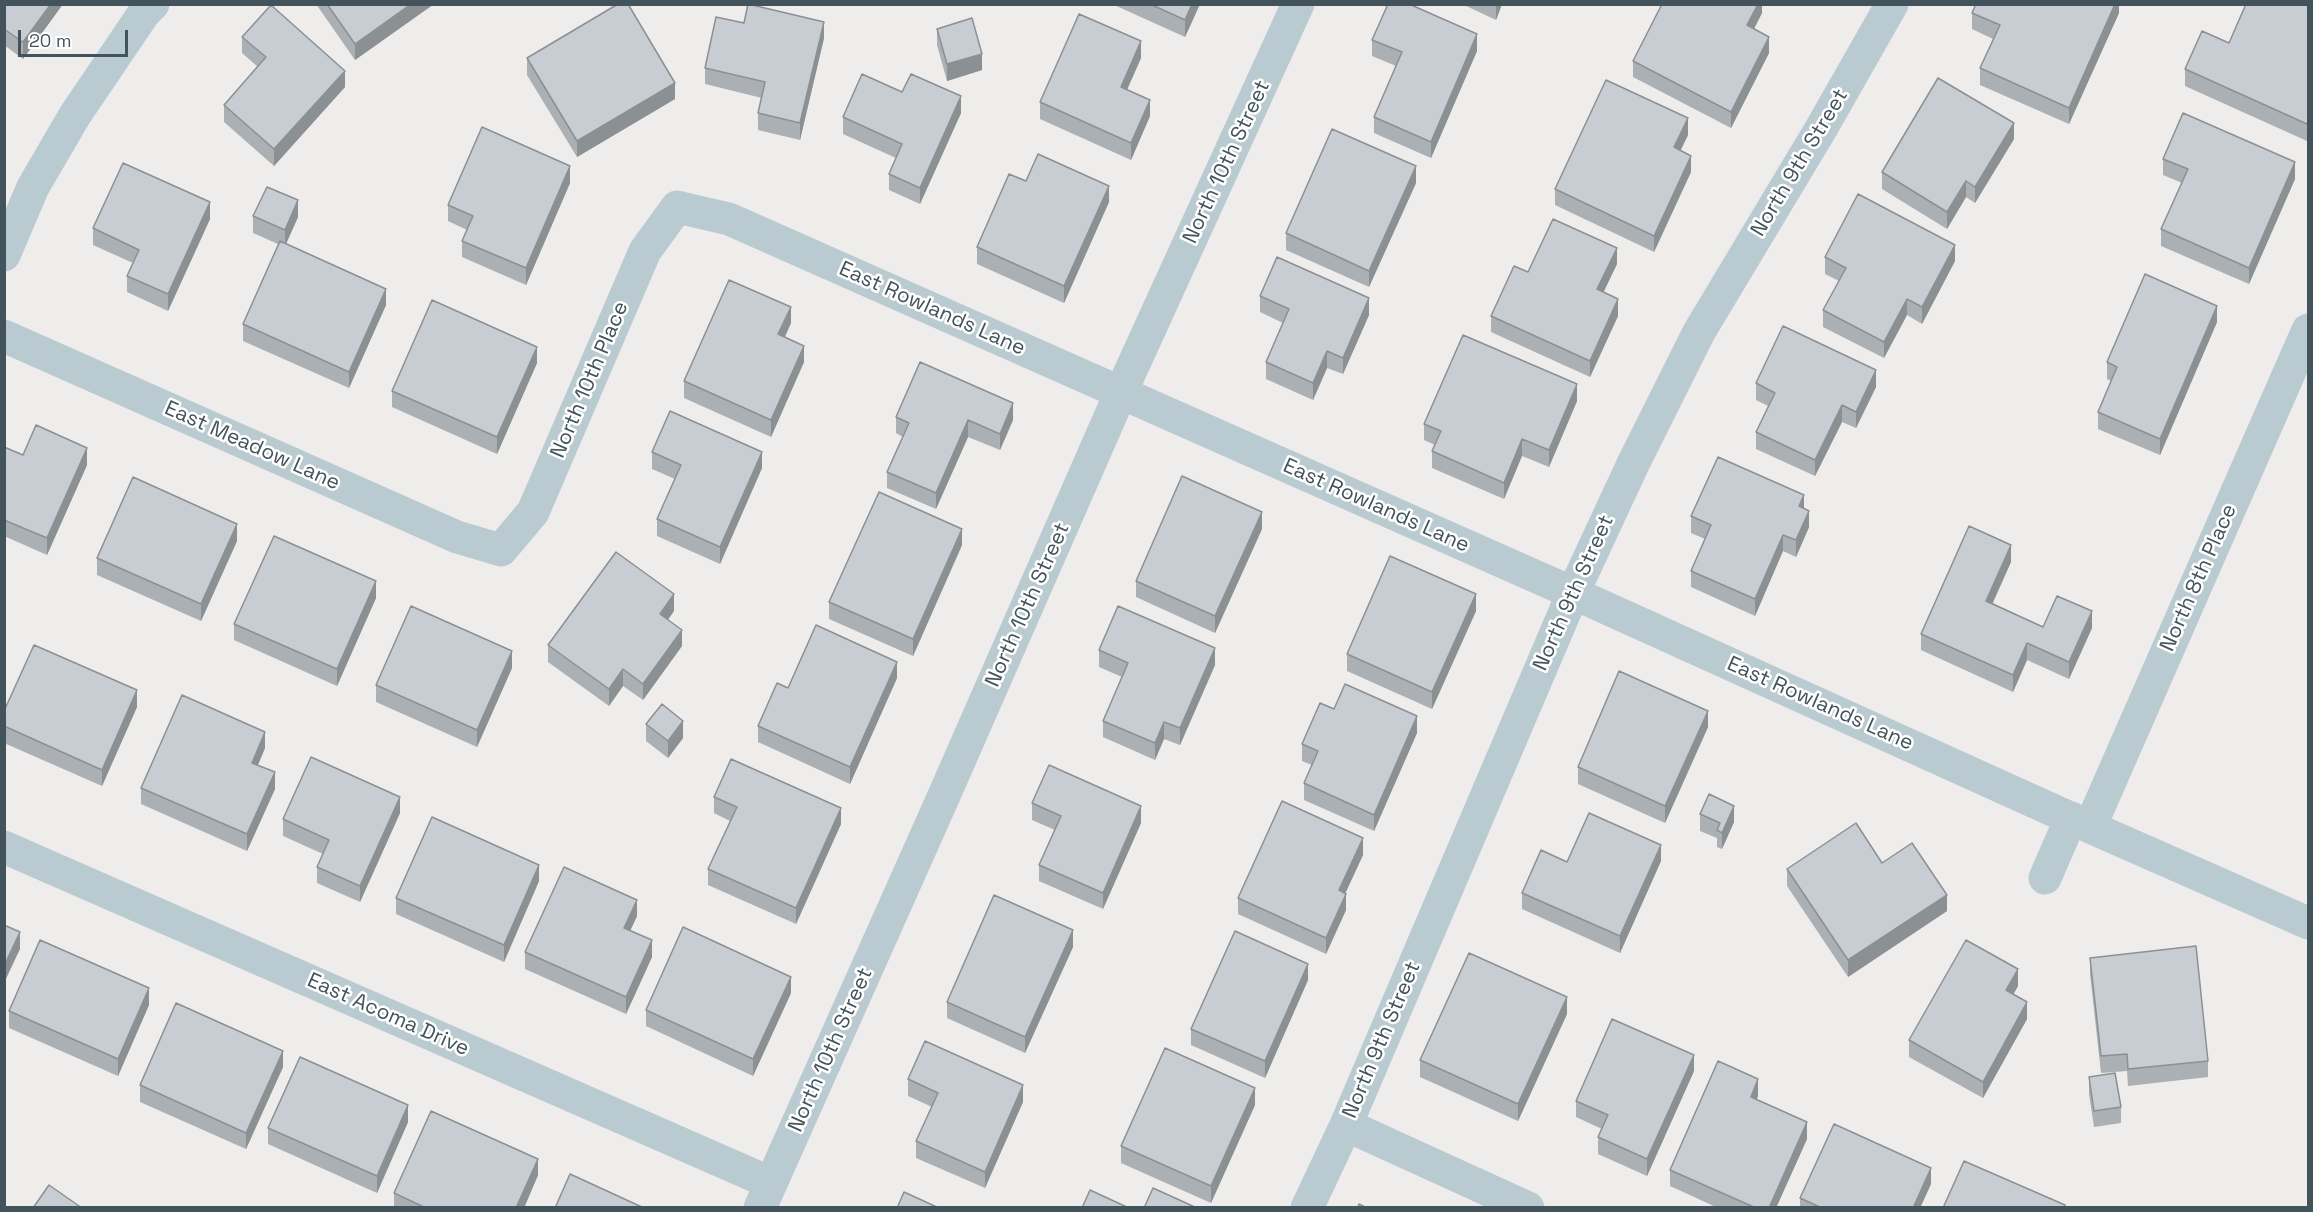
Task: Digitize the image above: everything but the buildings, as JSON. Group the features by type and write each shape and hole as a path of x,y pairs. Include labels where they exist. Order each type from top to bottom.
{"street":[{"path":"4,255 33,188 75,115 144,13 153,4"},
{"name":"North 10th Street","path":"766,1195 1121,392 1299,4"},
{"name":"North 9th Street","path":"1307,1208 1346,1125 1573,593 1633,464 1699,332 1822,127 1892,4"},
{"name":"East Rowlands Lane","path":"677,207 729,219 1573,593 2308,923"},
{"name":"North 10th Place","path":"501,550 534,512 645,251 677,207"},
{"name":"North 8th Place","path":"2080,822 2308,330"},
{"name":"East Meadow Lane","path":"4,336 457,537 501,550"},
{"path":"2045,878 2080,822"},
{"name":"East Acoma Drive","path":"4,847 766,1195"},
{"path":"1346,1125 1528,1208"}]}
